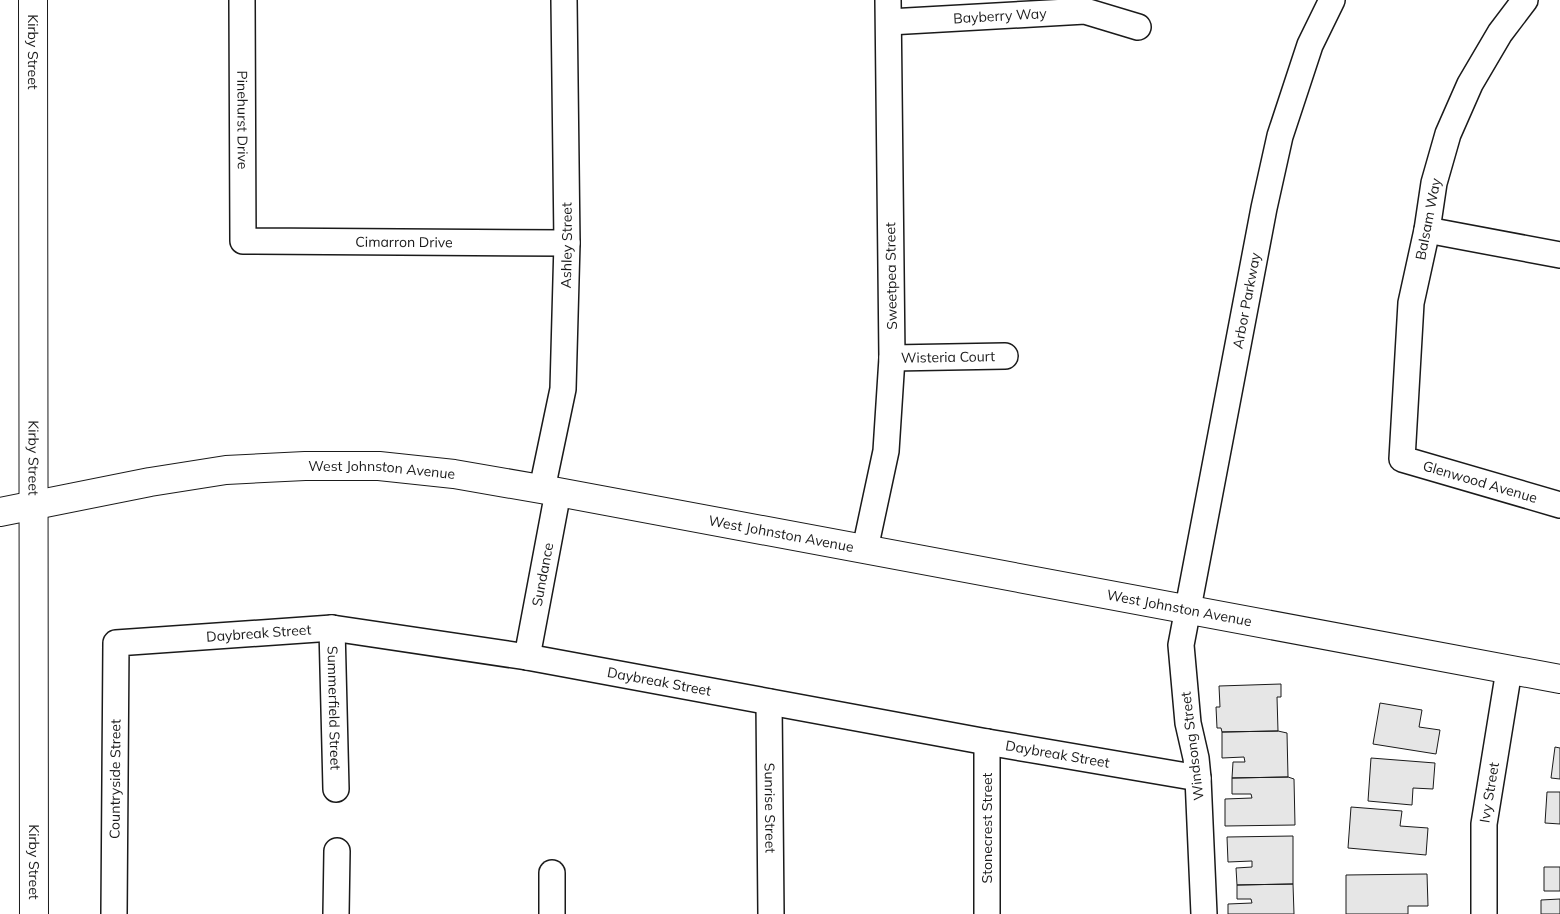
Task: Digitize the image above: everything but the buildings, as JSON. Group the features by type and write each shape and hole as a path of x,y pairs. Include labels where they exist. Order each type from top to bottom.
{"street":[{"name":"Kirby Street","path":"33,0 34,914"},
{"name":"Pinehurst Drive","path":"242,0 243,241"},
{"name":"Ashley Street","path":"550,490 563,389 567,243 564,0"},
{"name":"Arbor Parkway","path":"1188,609 1264,208 1280,136 1310,45 1332,0"},
{"name":"Balsam Way","path":"1402,459 1411,303 1427,230 1434,183 1448,134 1470,84 1500,33 1525,0"},
{"name":"Bayberry Way","path":"889,11 1085,11 1138,27"},
{"name":"Sweetpea Street","path":"865,549 886,451 892,358 889,11"},
{"path":"1427,230 1560,255"},
{"name":"Cimarron Drive","path":"243,241 567,243"},
{"name":"Wisteria Court","path":"892,358 1005,356"},
{"name":"Glenwood Avenue","path":"1402,459 1560,505"},
{"name":"West Johnston Avenue","path":"0,512 150,482 226,470 304,466 379,466 454,474 550,490 1560,679"},
{"name":"Sundance","path":"527,657 550,490"},
{"name":"Windsong Street","path":"1188,609 1181,645 1188,723 1196,758 1198,778 1204,914"},
{"name":"Daybreak Street","path":"116,643 332,628 527,657 987,742 1198,778"},
{"name":"Summerfield Street","path":"332,628 336,789"},
{"name":"Countryside Street","path":"114,914 116,643"},
{"name":"Ivy Street","path":"1484,914 1484,824 1509,670"},
{"name":"Sunrise Street","path":"770,702 770,914"},
{"name":"Stonecrest Street","path":"987,742 987,914"},
{"path":"336,914 337,851"},
{"path":"552,873 552,914"}]}
